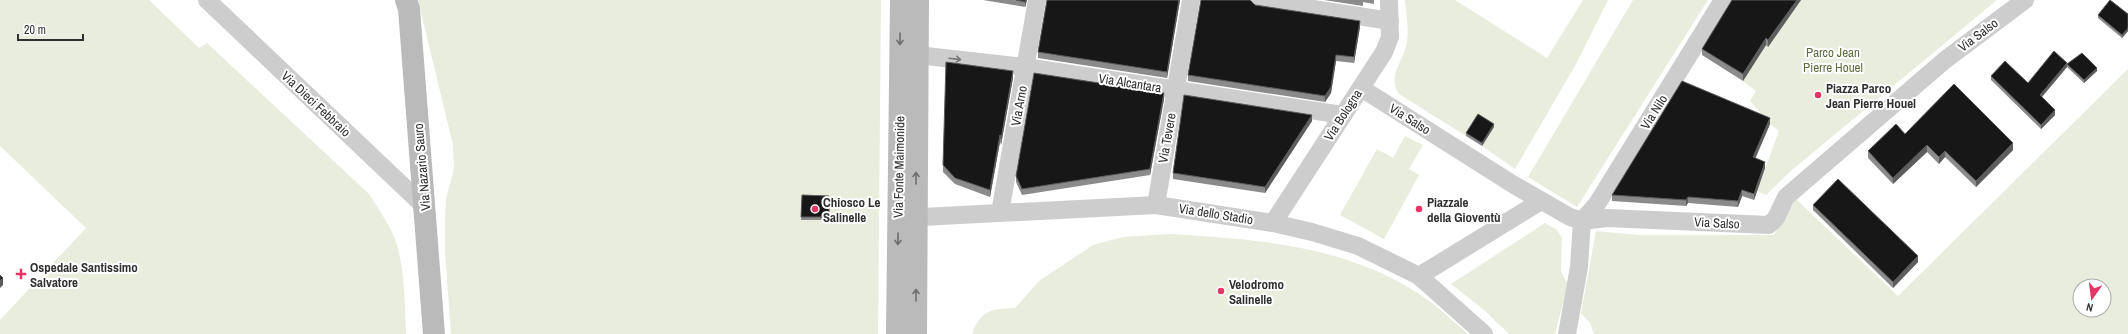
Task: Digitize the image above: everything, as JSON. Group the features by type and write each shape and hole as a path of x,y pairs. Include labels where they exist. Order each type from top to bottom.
{"street":[{"name":"Via Dieci Febbraio","path":"207,0 425,207"},
{"name":"Via Nazario Sauro","path":"406,0 409,9 434,334"},
{"name":"Via Fonte Maimonide","path":"901,0 907,217 916,334"},
{"name":"Via Fonte Maimonide","path":"897,334 907,217 917,55 918,0"},
{"name":"Via Arno","path":"1000,213 1037,0"},
{"name":"Via Tevere","path":"1156,205 1191,0"},
{"path":"1257,0 1390,21"},
{"name":"Via Bologna","path":"1273,224 1384,52 1390,38 1390,0"},
{"name":"Via Nilo","path":"1582,221 1597,204 1723,0"},
{"name":"Via Salso","path":"1360,88 1541,201 1582,221 1607,218 1769,225 1776,218 1786,197 1945,60 2025,0"},
{"name":"Via Alcantara","path":"917,55 1026,68 1343,115"},
{"path":"1419,276 1541,201"},
{"name":"Via dello Stadio","path":"907,217 1156,205 1273,224 1312,232 1358,246 1419,276 1484,334"},
{"path":"1567,334 1579,268 1582,221"}],"green space":[{"path":"0,0 149,0 199,48 207,43 369,194 388,225 400,256 405,300 406,334 0,334 0,320 86,228 0,146"},
{"path":"418,0 881,0 878,334 451,334 445,252 445,220 446,199 454,168 453,145"},
{"path":"1405,0 1455,0 1547,58 1583,0 1608,0 1576,64 1515,169 1482,146 1494,128 1478,118 1466,136 1399,94 1394,81 1397,68 1406,48 1408,36"},
{"path":"1633,0 1708,0 1577,207 1528,177"},
{"name":"Parco Jean Pierre Houel","path":"1801,0 1997,0 1792,170 1766,195 1757,191 1779,131 1770,124 1750,101 1756,91 1743,81 1727,14"},
{"path":"2128,69 2128,334 1594,334 1590,323 1581,313 1596,231 1639,235 1774,235 1796,199 1898,296"},
{"path":"1405,136 1423,145 1409,169 1419,175 1384,239 1340,215 1377,149 1393,158"},
{"path":"1545,223 1557,230 1562,238 1561,272 1568,284 1555,334 1509,334 1484,310 1451,284"},
{"name":"Velodromo Salinelle","path":"1169,234 1271,243 1337,257 1369,268 1400,283 1429,301 1468,334 972,334 975,326 983,315 993,310 1015,308 1039,281 1093,245 1123,237"}],"building":[{"path":"1047,0 1179,0 1167,72 1038,52"},
{"path":"1201,0 1250,0 1255,5 1360,21 1354,57 1336,55 1331,87 1325,96 1188,75"},
{"path":"1732,0 1797,0 1768,40 1766,38 1743,74 1702,49"},
{"path":"2110,0 2128,14 2128,28 2122,35 2098,15"},
{"path":"2054,51 2067,63 2040,95 2055,110 2041,125 1991,76 2005,61 2028,83"},
{"path":"2082,53 2097,68 2084,80 2067,64"},
{"path":"946,62 1013,71 990,190 955,178 943,165"},
{"path":"1034,73 1164,93 1150,169 1022,189 1016,176"},
{"path":"1682,81 1770,118 1753,157 1765,162 1754,194 1742,190 1738,201 1688,197 1686,200 1612,195"},
{"path":"1954,84 2013,143 1976,181 1945,151 1939,157 1927,145 1893,178 1868,151 1896,124 1905,134"},
{"path":"1184,95 1312,115 1265,187 1173,173"},
{"path":"1478,114 1494,124 1482,143 1466,133"},
{"path":"1838,179 1918,256 1893,282 1813,205"},
{"name":"Chiosco Le Salinelle","path":"802,195 829,196 829,217 801,217"}],"place":[{"name":"Piazza Parco Jean Pierre Houel","path":"1818,95"},
{"name":"Chiosco Le Salinelle","path":"815,209"},
{"name":"Piazzale della Gioventù","path":"1419,209"},
{"name":"Ospedale Santissimo Salvatore","path":"21,274"},
{"name":"Velodromo Salinelle","path":"1221,291"}]}
